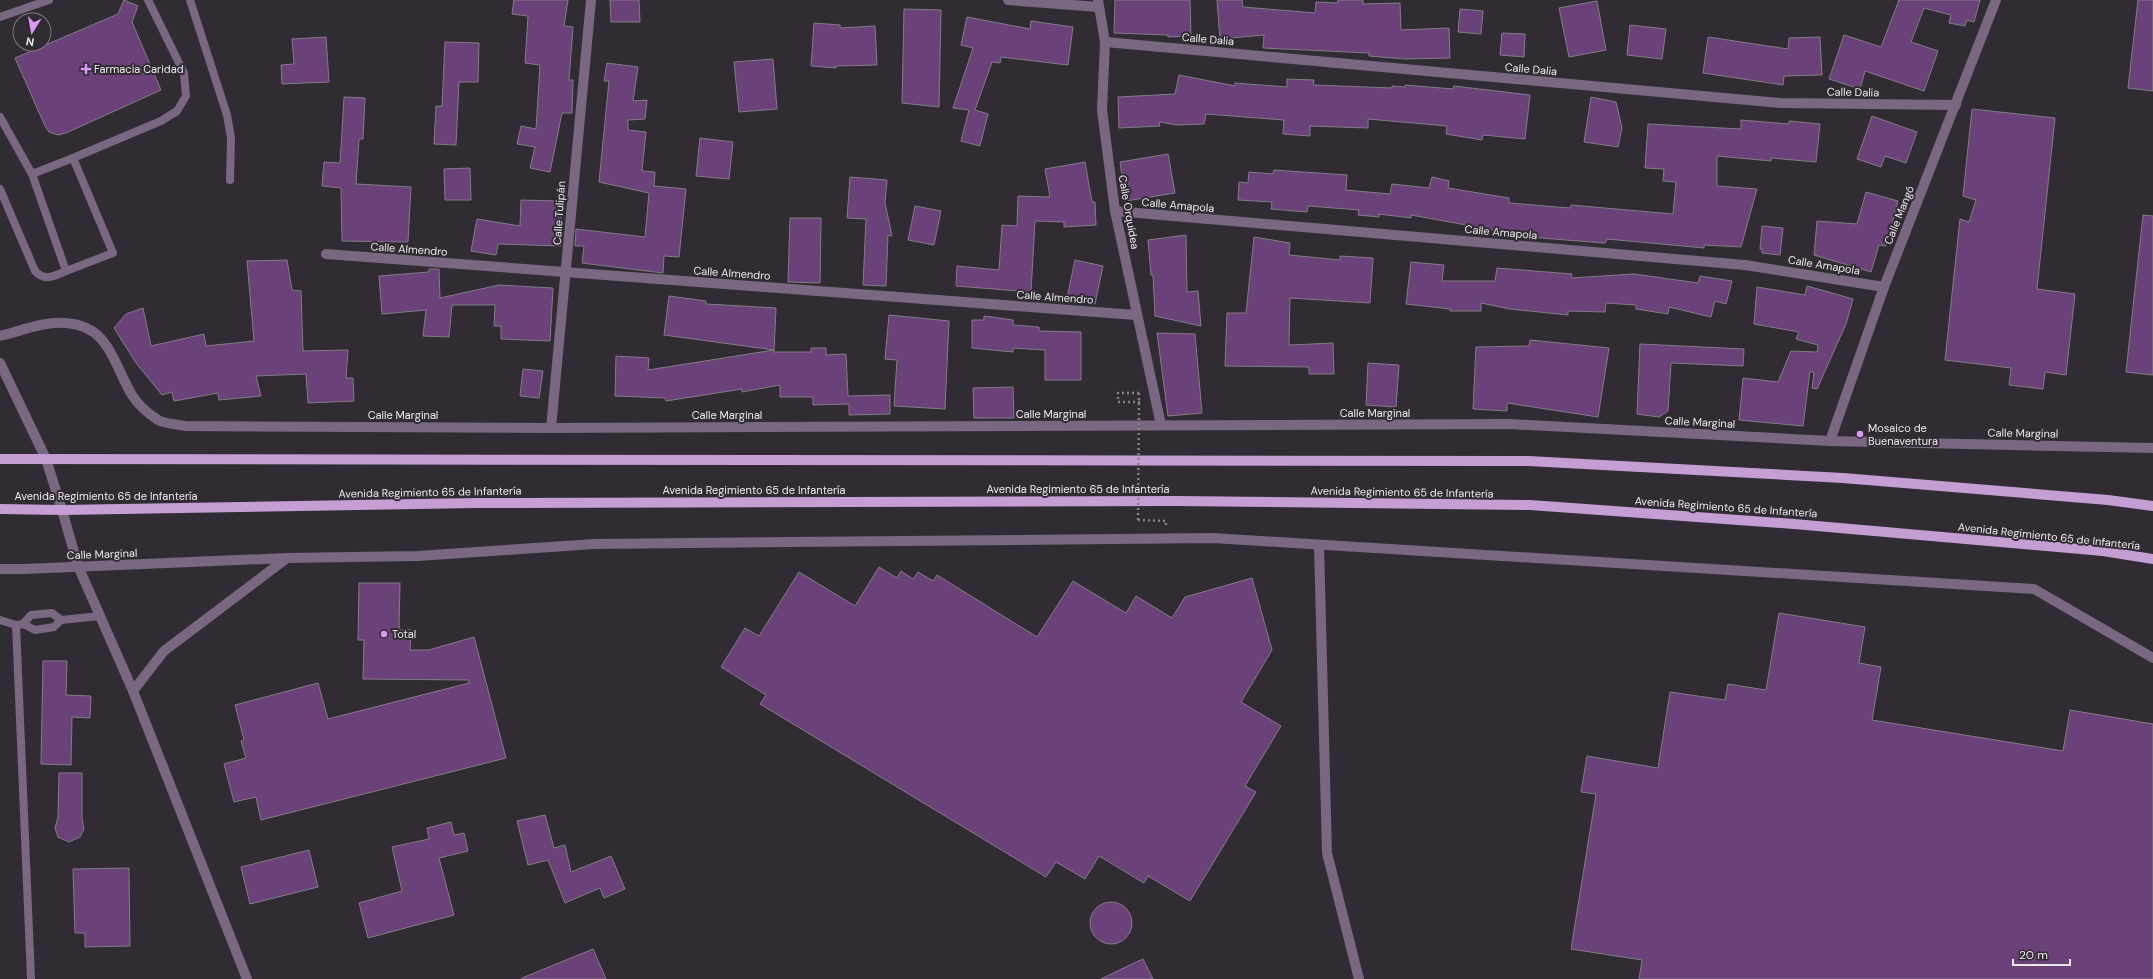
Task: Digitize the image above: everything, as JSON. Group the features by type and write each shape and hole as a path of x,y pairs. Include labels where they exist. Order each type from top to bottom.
{"main road":[{"path":"0,459 1528,461 1843,478 2108,500 2153,506"},
{"name":"Avenida Regimiento 65 de Infantería","path":"0,509 62,510 476,503 1175,501 1530,505 1794,524 2103,551 2153,559"}],"street":[{"name":"Calle Tulipán","path":"551,428 566,273 571,201 591,0"},
{"path":"1008,0 1098,4"},
{"name":"Calle Mangó","path":"1830,441 1884,287 1996,0"},
{"name":"Calle Orquídea","path":"1098,4 1105,42 1102,110 1115,211 1160,425"},
{"name":"Calle Dalia","path":"1105,42 1781,103 1956,105"},
{"name":"Calle Amapola","path":"1115,211 1745,265 1884,287"},
{"name":"Calle Almendro","path":"326,254 1136,315"},
{"name":"Calle Marginal","path":"0,336 50,323 67,323 92,330 108,345 131,394 138,404 160,421 185,426 551,428 1509,424 1830,441 2153,448"},
{"path":"0,363 46,459 78,566 133,691 247,979"},
{"name":"Calle Marginal","path":"0,569 287,558 418,556 610,544 1213,538 2034,589 2153,658"},
{"path":"1319,545 1327,853 1359,979"},
{"path":"133,691 164,651 287,558"}],"lane":[{"path":"0,17 49,0"},
{"path":"32,174 161,121 177,111 186,96 184,73 148,0"},
{"path":"190,0 227,115 231,138 230,180"},
{"path":"0,117 32,174 66,271"},
{"path":"0,189 35,271 40,277 48,278 113,253 74,158"},
{"path":"19,625 31,615 52,613 61,620"},
{"path":"0,620 35,630 54,627 61,620 100,616"},
{"path":"19,625 31,979"}],"path":[{"path":"1130,402 1118,402 1118,393 1139,392 1138,520 1166,521"}],"building":[{"name":"Farmacia Caridad","path":"124,0 138,6 132,22 161,90 66,133 58,135 49,132 15,58 29,52 52,52 52,42 118,14"},
{"path":"514,0 568,0 564,26 573,27 569,80 573,80 572,113 562,113 550,172 530,168 535,147 517,144 521,126 536,129 540,65 525,63 528,16 512,14"},
{"path":"610,0 639,0 640,22 611,22"},
{"path":"1115,0 1190,0 1191,36 1168,37 1168,35 1114,33"},
{"path":"1217,0 1242,0 1243,7 1315,13 1316,2 1337,3 1338,0 1363,0 1363,4 1400,3 1401,30 1449,28 1450,58 1405,59 1369,56 1369,53 1263,48 1264,35 1220,39"},
{"path":"1899,0 1980,0 1974,22 1967,20 1965,26 1949,23 1951,15 1924,8 1911,42 1938,51 1924,91 1865,71 1860,89 1829,79 1844,35 1881,47"},
{"path":"2138,0 2153,0 2153,91 2128,88"},
{"path":"1597,1 1606,50 1569,57 1559,8"},
{"path":"904,9 941,10 939,107 902,103"},
{"path":"1460,9 1483,11 1481,34 1458,32"},
{"path":"967,17 1030,29 1031,21 1073,27 1068,65 1001,57 1000,63 992,62 975,110 988,114 980,146 961,141 969,110 953,108 973,48 961,45"},
{"path":"814,23 840,25 840,28 875,26 877,65 836,66 836,68 811,66"},
{"path":"1630,25 1666,29 1662,59 1627,55"},
{"path":"1502,33 1525,34 1524,57 1500,55"},
{"path":"326,37 329,82 282,84 281,65 294,64 292,39"},
{"path":"1708,37 1788,49 1789,38 1820,37 1822,75 1784,76 1783,85 1703,73"},
{"path":"445,42 479,43 478,82 459,82 456,145 434,144 436,106 442,106"},
{"path":"773,59 777,109 739,112 734,62"},
{"path":"607,63 638,67 633,101 647,100 645,119 628,120 628,130 646,132 642,171 655,172 654,186 686,189 679,257 664,256 663,273 582,263 584,246 575,246 576,229 645,237 649,193 599,182 609,81 604,81"},
{"path":"1179,75 1235,86 1235,83 1287,87 1287,79 1314,80 1313,85 1392,88 1392,86 1405,87 1405,85 1453,89 1454,86 1530,95 1525,139 1483,135 1482,140 1446,134 1447,126 1368,119 1368,128 1310,126 1310,136 1283,134 1284,120 1206,114 1204,124 1177,125 1159,122 1160,126 1119,128 1118,97 1175,94"},
{"path":"344,97 365,98 363,139 359,139 356,184 411,187 408,242 342,241 341,188 322,186 324,162 340,163"},
{"path":"1591,97 1616,102 1622,128 1618,147 1584,142"},
{"path":"1972,109 2055,118 2037,289 2075,294 2066,375 2045,372 2043,389 2009,385 2011,368 1945,360 1960,219 1969,222 1976,200 1963,196"},
{"path":"1872,116 1917,132 1906,163 1885,156 1881,167 1857,159"},
{"path":"1741,120 1789,124 1789,121 1820,124 1816,162 1771,158 1771,161 1717,156 1717,186 1757,189 1741,247 1704,245 1704,248 1607,239 1604,243 1516,236 1516,234 1411,215 1411,218 1379,214 1379,217 1358,215 1359,210 1308,206 1307,212 1271,209 1272,202 1238,200 1239,182 1248,183 1249,172 1273,174 1274,170 1347,175 1346,190 1390,194 1392,184 1429,188 1432,177 1449,181 1448,188 1509,198 1509,203 1570,208 1571,205 1673,214 1676,182 1663,181 1664,169 1645,168 1648,124 1741,129"},
{"path":"700,138 733,142 729,179 696,176"},
{"path":"1168,154 1175,193 1126,201 1120,162"},
{"path":"1085,162 1092,202 1095,202 1096,225 1064,227 1064,222 1035,221 1031,292 956,286 957,266 999,270 1002,225 1017,226 1018,196 1050,197 1045,169"},
{"path":"470,168 471,200 445,200 444,169"},
{"path":"850,177 887,180 885,203 892,236 888,235 886,286 863,285 866,219 847,218"},
{"path":"1866,192 1898,201 1886,246 1879,245 1871,272 1814,255 1817,221 1857,224"},
{"path":"521,200 561,201 561,227 563,227 561,246 498,244 496,255 471,251 477,219 520,226"},
{"path":"915,206 941,211 934,245 908,240"},
{"path":"2143,215 2153,216 2153,375 2126,372"},
{"path":"790,218 821,218 820,283 788,282"},
{"path":"1762,226 1783,228 1780,255 1762,253 1762,249 1760,249"},
{"path":"1186,235 1187,292 1198,291 1201,326 1155,316 1153,275 1151,275 1148,240"},
{"path":"1254,237 1290,243 1289,255 1340,260 1340,256 1373,258 1370,303 1290,298 1289,345 1333,343 1334,374 1309,374 1309,367 1225,366 1227,313 1246,313"},
{"path":"287,260 292,290 301,291 303,351 348,350 346,378 353,378 354,401 308,403 306,374 256,376 261,396 219,400 218,393 174,401 172,392 162,395 136,363 114,328 126,314 143,308 151,346 204,334 206,346 254,341 247,261"},
{"path":"1075,260 1103,266 1095,304 1067,298"},
{"path":"1411,262 1444,265 1442,281 1495,281 1497,268 1572,274 1571,278 1634,274 1698,283 1700,276 1732,281 1726,304 1715,301 1711,317 1669,307 1668,314 1636,309 1636,305 1606,303 1605,312 1568,311 1568,315 1510,309 1481,303 1481,311 1450,311 1450,309 1406,304"},
{"path":"429,269 439,269 440,298 499,285 553,288 550,341 501,339 501,326 494,326 495,305 452,305 449,337 423,336 426,310 382,314 379,276 429,272"},
{"path":"1807,286 1853,299 1846,324 1817,389 1812,388 1814,373 1810,371 1803,426 1739,420 1743,378 1778,382 1791,351 1817,352 1818,345 1796,339 1799,332 1754,324 1757,287 1805,295"},
{"path":"669,296 706,301 706,304 776,308 774,352 811,352 811,348 826,348 826,355 846,354 848,396 890,395 890,414 849,415 849,404 813,405 813,397 780,397 780,385 742,392 742,389 666,401 665,398 615,396 616,356 649,358 648,370 774,350 664,335"},
{"path":"889,315 949,321 945,409 894,406 897,360 885,359"},
{"path":"984,316 1013,320 1013,325 1039,327 1039,331 1081,332 1081,380 1045,380 1045,350 1013,348 1013,352 972,348 972,320 984,320"},
{"path":"1157,333 1195,334 1202,413 1168,416"},
{"path":"1530,340 1609,348 1598,417 1507,403 1507,411 1473,409 1476,347 1529,346"},
{"path":"1640,344 1744,349 1743,366 1671,363 1668,411 1659,417 1637,414"},
{"path":"1368,363 1399,365 1396,407 1366,405"},
{"path":"523,369 543,371 539,398 520,396"},
{"path":"1013,387 1014,418 974,418 973,388"},
{"path":"879,567 897,578 901,571 913,579 918,572 933,581 937,575 1037,637 1073,581 1126,613 1136,596 1172,618 1185,597 1252,578 1272,650 1241,702 1281,726 1245,786 1256,792 1190,901 1148,876 1144,883 1099,856 1085,879 1056,862 1046,877 760,704 766,695 721,667 745,628 759,636 799,572 855,606"},
{"path":"359,583 400,583 399,630 411,630 410,650 429,650 474,637 506,758 261,820 256,797 234,802 224,764 246,758 241,741 244,740 235,705 318,683 328,719 469,683 469,680 363,679 364,640 358,640"},
{"path":"1779,613 1865,627 1859,663 1881,667 1872,720 2063,751 2070,710 2153,724 2153,979 1639,979 1642,960 1571,949 1596,794 1581,792 1587,756 1658,768 1670,692 1725,700 1728,684 1766,690"},
{"path":"43,661 67,661 66,695 91,696 90,718 72,717 71,765 41,764"},
{"path":"59,773 82,773 82,818 84,829 80,837 69,842 58,837 55,828 58,817"},
{"path":"545,815 554,848 565,845 571,872 611,856 625,889 604,898 600,888 565,903 548,860 528,865 517,821"},
{"path":"451,822 454,835 464,833 468,851 439,858 454,915 368,938 359,903 402,891 392,847 429,839 427,828"},
{"path":"309,850 318,887 250,904 241,867"},
{"path":"129,868 130,946 85,947 85,933 75,933 73,869"},
{"path":"1111,902 1126,908 1132,923 1126,938 1111,944 1096,938 1090,923 1096,908"},
{"path":"593,949 606,979 522,979 522,978"},
{"path":"1143,959 1153,979 1101,979 1132,964"}],"place":[{"name":"Farmacia Caridad","path":"86,69"},
{"name":"Mosaico de Buenaventura","path":"1860,434"},
{"name":"Total","path":"384,634"}]}
